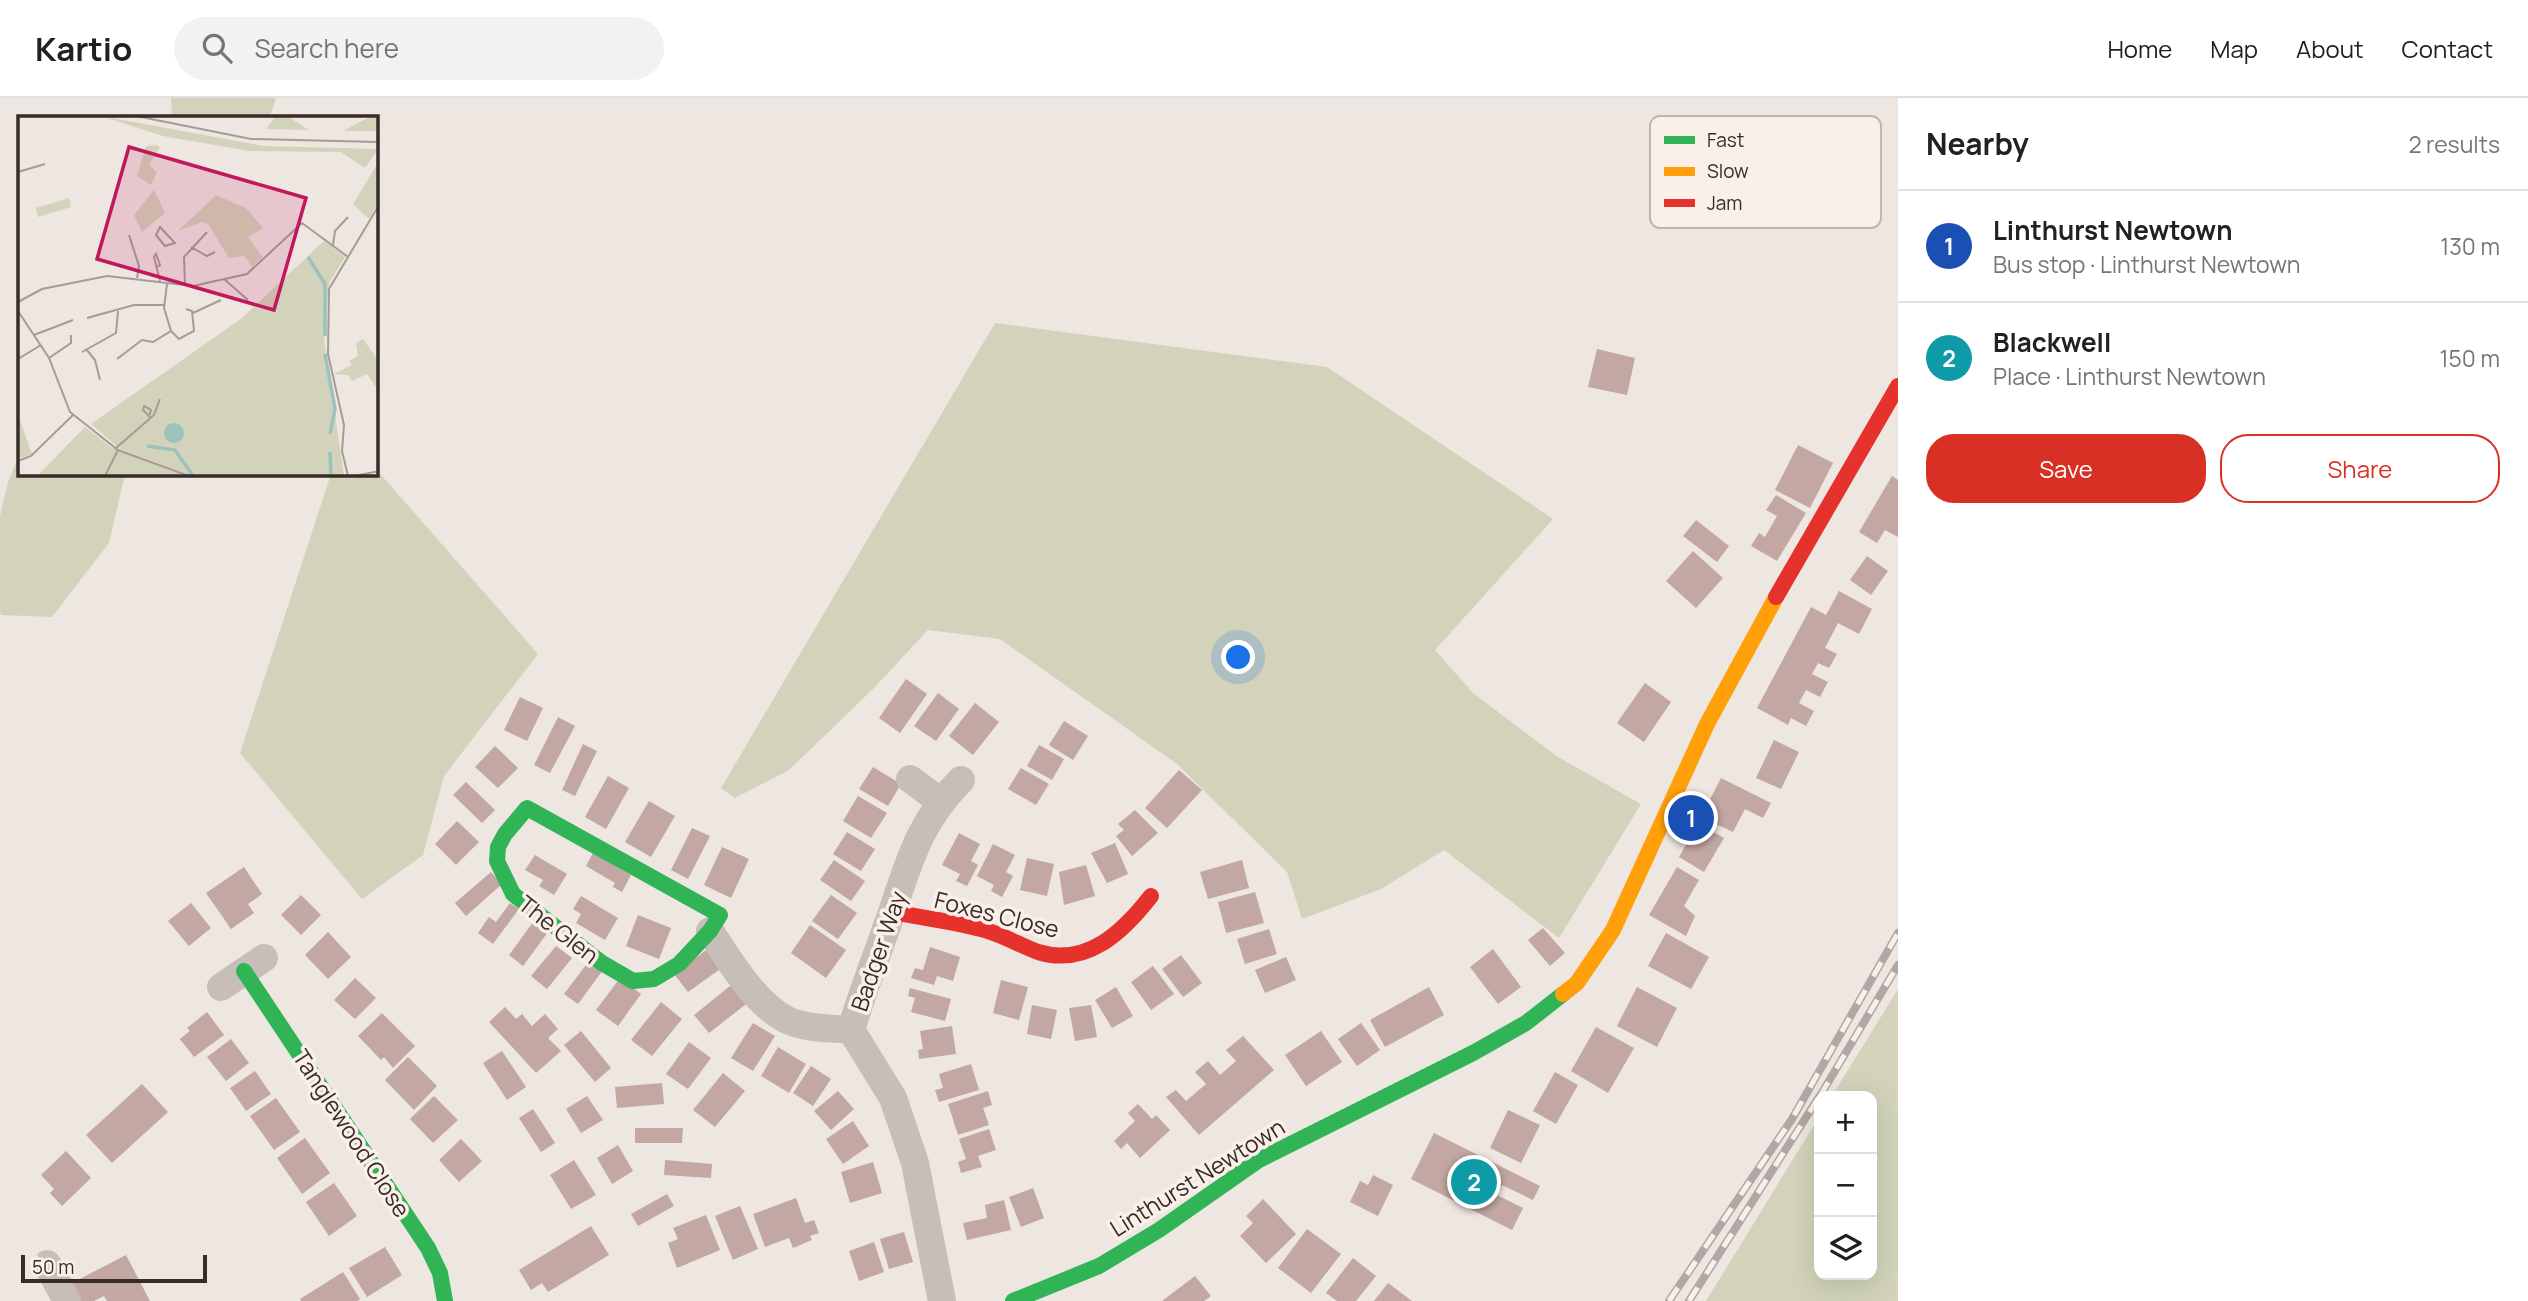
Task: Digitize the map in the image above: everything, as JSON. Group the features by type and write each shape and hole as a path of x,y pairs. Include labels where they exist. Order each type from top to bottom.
{"street":[{"name":"Linthurst Newtown","path":"1013,1301 1098,1266 1159,1230 1259,1160 1494,1041 1526,1023 1577,983 1613,930 1707,724 1786,579 1898,386"},
{"path":"910,779 940,801"},
{"name":"Badger Way","path":"942,1301 915,1163 893,1098 851,1030 925,826 940,801 961,780"},
{"name":"The Glen","path":"527,808 720,915 710,931 679,964 654,979 633,981 602,963 513,894 497,861 498,847 505,834 527,808"},
{"name":"Foxes Close","path":"892,912 995,933 1045,954 1082,955 1110,942 1140,912 1151,896"},
{"name":"The Glen","path":"710,931 737,971 764,1003 788,1020 816,1027 851,1030"},
{"name":"Tanglewood Close","path":"221,987 254,964 337,1107 428,1248 440,1273 446,1301"},
{"path":"47,1264 67,1301"}],"green space":[{"path":"171,98 276,98 270,116 172,116"},
{"path":"995,323 1327,367 1553,519 1435,650 1473,693 1558,757 1641,804 1559,938 1444,850 1381,889 1302,919 1287,872 1177,764 1000,639 928,630 873,689 789,770 735,798 721,788"},
{"path":"18,458 18,476 125,476 109,543 52,617 1,615 0,516 8,482"},
{"path":"378,471 538,654 444,776 423,855 362,899 240,753 330,476 378,476"},
{"path":"1898,989 1898,1301 1706,1301 1814,1125 1814,1280 1877,1280 1877,1091 1835,1091"}],"building":[{"path":"1597,349 1635,358 1627,395 1588,387"},
{"path":"1798,445 1833,463 1810,508 1775,490"},
{"path":"1892,476 1898,480 1898,537 1885,530 1877,543 1859,532"},
{"path":"1776,495 1806,513 1777,561 1751,546 1759,533 1765,537 1777,516 1766,510"},
{"path":"1696,520 1729,546 1717,562 1683,536"},
{"path":"1693,551 1723,578 1696,608 1666,581"},
{"path":"1867,556 1888,571 1871,595 1850,580"},
{"path":"1839,591 1872,609 1859,634 1838,623 1825,648 1837,654 1829,668 1818,663 1812,674 1828,682 1820,697 1806,690 1799,703 1814,711 1806,726 1791,718 1788,725 1757,708 1811,607 1826,615"},
{"path":"906,679 927,694 900,733 879,718"},
{"path":"1645,683 1671,702 1644,742 1617,723"},
{"path":"938,693 959,709 936,741 914,726"},
{"path":"520,697 543,708 527,741 504,730"},
{"path":"975,703 999,722 973,755 949,736"},
{"path":"558,717 575,726 550,773 534,765"},
{"path":"1064,721 1088,736 1073,760 1049,745"},
{"path":"1774,740 1799,752 1781,789 1756,778"},
{"path":"583,744 597,751 575,796 562,790"},
{"path":"1039,745 1064,759 1052,780 1027,766"},
{"path":"495,746 518,768 498,788 475,767"},
{"path":"873,767 901,784 888,806 859,789"},
{"path":"1021,768 1049,784 1036,805 1008,789"},
{"path":"1179,770 1202,790 1167,828 1145,808"},
{"path":"608,776 629,788 606,829 585,817"},
{"path":"1721,778 1771,803 1763,818 1745,809 1733,832 1701,817"},
{"path":"466,782 495,810 482,823 453,795"},
{"path":"858,796 887,813 871,838 843,821"},
{"path":"649,801 675,816 651,857 625,842"},
{"path":"1135,810 1158,833 1132,856 1116,836 1124,830 1118,824"},
{"path":"457,821 479,842 456,865 435,844"},
{"path":"1698,823 1724,838 1704,872 1679,857"},
{"path":"692,828 710,836 688,879 671,870"},
{"path":"847,832 875,849 861,871 833,854"},
{"path":"959,833 980,844 971,861 978,865 967,886 956,881 960,874 942,865"},
{"path":"1115,843 1128,874 1107,883 1091,853"},
{"path":"993,844 1015,855 1006,872 1013,876 1002,897 991,891 994,885 977,876"},
{"path":"722,847 749,859 731,898 704,885"},
{"path":"593,853 631,875 622,892 613,887 615,883 586,866"},
{"path":"535,855 567,874 554,895 539,886 543,880 525,870"},
{"path":"1027,858 1054,864 1047,896 1020,890"},
{"path":"834,860 865,881 851,901 820,880"},
{"path":"1242,860 1249,888 1208,899 1200,872"},
{"path":"1086,865 1095,896 1064,905 1059,872"},
{"path":"244,867 262,894 248,904 254,913 231,929 206,893"},
{"path":"1677,867 1699,880 1684,906 1695,916 1686,936 1649,915"},
{"path":"491,872 502,884 466,916 455,903"},
{"path":"1255,892 1264,923 1226,933 1218,902"},
{"path":"301,895 321,915 301,935 281,915"},
{"path":"831,895 857,913 838,939 812,921"},
{"path":"581,896 618,918 605,940 576,923 581,914 573,909"},
{"path":"191,903 211,928 189,946 168,921"},
{"path":"510,903 519,909 493,944 478,933 489,917 496,922"},
{"path":"638,915 671,928 659,959 626,946"},
{"path":"534,921 548,932 523,966 509,955"},
{"path":"810,925 846,950 826,978 791,953"},
{"path":"1543,928 1565,953 1550,966 1528,940"},
{"path":"1269,929 1277,954 1245,964 1237,939"},
{"path":"328,932 351,957 328,979 305,955"},
{"path":"1666,933 1709,957 1691,989 1648,966"},
{"path":"556,946 572,958 547,989 531,976"},
{"path":"930,947 960,957 953,981 937,976 934,985 911,978 915,968 923,970"},
{"path":"709,948 723,967 688,992 674,974"},
{"path":"1493,949 1521,987 1498,1004 1470,967"},
{"path":"1181,955 1202,983 1183,997 1162,969"},
{"path":"1286,957 1296,980 1265,993 1255,970"},
{"path":"589,961 603,970 578,1004 564,994"},
{"path":"1153,966 1174,994 1151,1010 1131,982"},
{"path":"355,978 376,998 355,1019 334,1000"},
{"path":"620,978 641,994 618,1026 596,1010"},
{"path":"1001,980 1028,987 1019,1020 993,1013"},
{"path":"735,982 750,1001 709,1033 694,1015"},
{"path":"1116,987 1133,1016 1112,1028 1095,1000"},
{"path":"1429,987 1444,1015 1385,1047 1370,1020"},
{"path":"1637,987 1677,1008 1657,1047 1617,1026"},
{"path":"910,988 951,999 945,1021 911,1012 915,998 908,996"},
{"path":"661,1002 682,1019 652,1056 631,1040"},
{"path":"1032,1005 1057,1010 1051,1039 1027,1034"},
{"path":"1091,1005 1097,1037 1075,1041 1069,1008"},
{"path":"505,1007 516,1019 522,1014 532,1026 545,1014 558,1029 548,1038 561,1051 536,1073 489,1022"},
{"path":"207,1012 224,1035 194,1057 180,1039 190,1031 187,1028"},
{"path":"382,1013 415,1046 393,1068 384,1057 381,1060 358,1036"},
{"path":"753,1023 775,1036 753,1071 731,1058"},
{"path":"1361,1023 1380,1050 1357,1066 1338,1039"},
{"path":"952,1026 956,1054 919,1059 918,1050 923,1049 920,1031"},
{"path":"1596,1027 1634,1048 1608,1093 1571,1071"},
{"path":"581,1031 611,1068 595,1082 564,1045"},
{"path":"1321,1031 1342,1062 1306,1086 1285,1055"},
{"path":"1243,1036 1274,1070 1199,1135 1166,1097 1176,1090 1186,1101 1206,1084 1195,1072 1208,1061 1220,1075 1236,1061 1226,1050"},
{"path":"231,1039 249,1063 226,1081 207,1057"},
{"path":"689,1042 711,1058 688,1089 666,1074"},
{"path":"778,1047 806,1064 789,1093 761,1076"},
{"path":"502,1051 526,1087 507,1100 483,1063"},
{"path":"408,1057 437,1086 414,1110 385,1080"},
{"path":"971,1064 979,1090 939,1102 935,1090 943,1088 939,1074"},
{"path":"811,1066 831,1079 813,1106 793,1093"},
{"path":"255,1071 271,1094 246,1111 230,1088"},
{"path":"1555,1072 1578,1085 1556,1124 1533,1111"},
{"path":"723,1073 745,1091 715,1127 693,1110"},
{"path":"662,1083 664,1104 617,1108 615,1087"},
{"path":"142,1084 168,1112 112,1163 86,1135"},
{"path":"838,1091 854,1109 831,1130 814,1111"},
{"path":"988,1091 992,1105 983,1108 989,1125 958,1135 948,1104"},
{"path":"434,1096 458,1120 433,1143 410,1119"},
{"path":"587,1096 603,1120 581,1133 566,1109"},
{"path":"276,1098 300,1132 274,1150 250,1116"},
{"path":"1138,1104 1152,1119 1156,1115 1170,1130 1140,1158 1127,1143 1121,1149 1114,1141 1135,1121 1128,1113"},
{"path":"533,1109 555,1143 541,1152 519,1118"},
{"path":"1508,1110 1540,1125 1521,1163 1490,1148"},
{"path":"853,1121 869,1146 843,1164 826,1139"},
{"path":"635,1128 683,1128 682,1143 635,1143"},
{"path":"989,1129 996,1150 978,1156 982,1167 961,1173 958,1162 966,1159 959,1139"},
{"path":"1434,1133 1540,1186 1533,1200 1502,1185 1497,1195 1523,1208 1512,1230 1411,1179"},
{"path":"305,1138 330,1173 302,1194 277,1158"},
{"path":"461,1139 482,1161 459,1182 439,1160"},
{"path":"618,1145 633,1171 612,1184 597,1158"},
{"path":"66,1151 91,1178 62,1206 50,1193 54,1189 41,1175"},
{"path":"574,1160 596,1195 571,1209 550,1175"},
{"path":"665,1160 712,1164 711,1178 664,1175"},
{"path":"873,1162 882,1193 850,1203 841,1172"},
{"path":"1373,1175 1393,1185 1378,1216 1350,1202 1360,1181 1368,1185"},
{"path":"334,1183 357,1216 329,1236 306,1202"},
{"path":"1033,1188 1044,1218 1021,1227 1009,1197"},
{"path":"667,1194 674,1206 638,1226 631,1214"},
{"path":"796,1198 805,1223 814,1220 819,1233 810,1236 812,1240 793,1248 789,1238 765,1247 753,1214"},
{"path":"1263,1199 1296,1234 1266,1263 1240,1236 1253,1223 1246,1216"},
{"path":"1004,1200 1011,1230 967,1240 963,1223 987,1218 985,1205"},
{"path":"740,1206 758,1249 733,1260 715,1216"},
{"path":"706,1215 720,1250 677,1268 668,1243 678,1239 673,1228"},
{"path":"591,1226 609,1255 548,1292 542,1283 531,1290 519,1270"},
{"path":"1307,1229 1341,1254 1311,1293 1278,1268"},
{"path":"904,1232 913,1262 889,1269 880,1239"},
{"path":"874,1242 884,1272 859,1281 849,1251"},
{"path":"385,1247 402,1275 367,1297 349,1268"},
{"path":"126,1255 150,1301 107,1301 104,1296 94,1301 81,1301 72,1283"},
{"path":"1353,1258 1376,1276 1356,1301 1337,1301 1326,1293"},
{"path":"343,1272 360,1299 301,1301 300,1299"},
{"path":"1195,1276 1211,1296 1204,1301 1162,1301"},
{"path":"1388,1283 1412,1301 1374,1301"}],"railway":[{"path":"1669,1301 1792,1119 1898,933"},
{"path":"1823,1091 1898,965"},
{"path":"1689,1301 1814,1105"}],"traffic: fast":[{"path":"527,808 720,915 710,931 679,964 654,979 633,981 602,963 513,894 497,861 498,847 505,834 527,808"},
{"path":"244,971 428,1248 440,1273 445,1301"},
{"path":"1013,1301 1099,1266 1159,1230 1259,1160 1473,1053 1526,1023 1563,994"}],"traffic: slow":[{"path":"1563,994 1577,983 1613,930 1707,724 1776,597"}],"traffic: jam":[{"path":"1776,597 1898,386"},
{"path":"892,912 988,931 1038,952 1072,955 1088,950 1116,933 1151,896"}],"place":[{"name":"Linthurst Newtown","path":"1691,818"},
{"name":"Blackwell","path":"1474,1182"}]}
